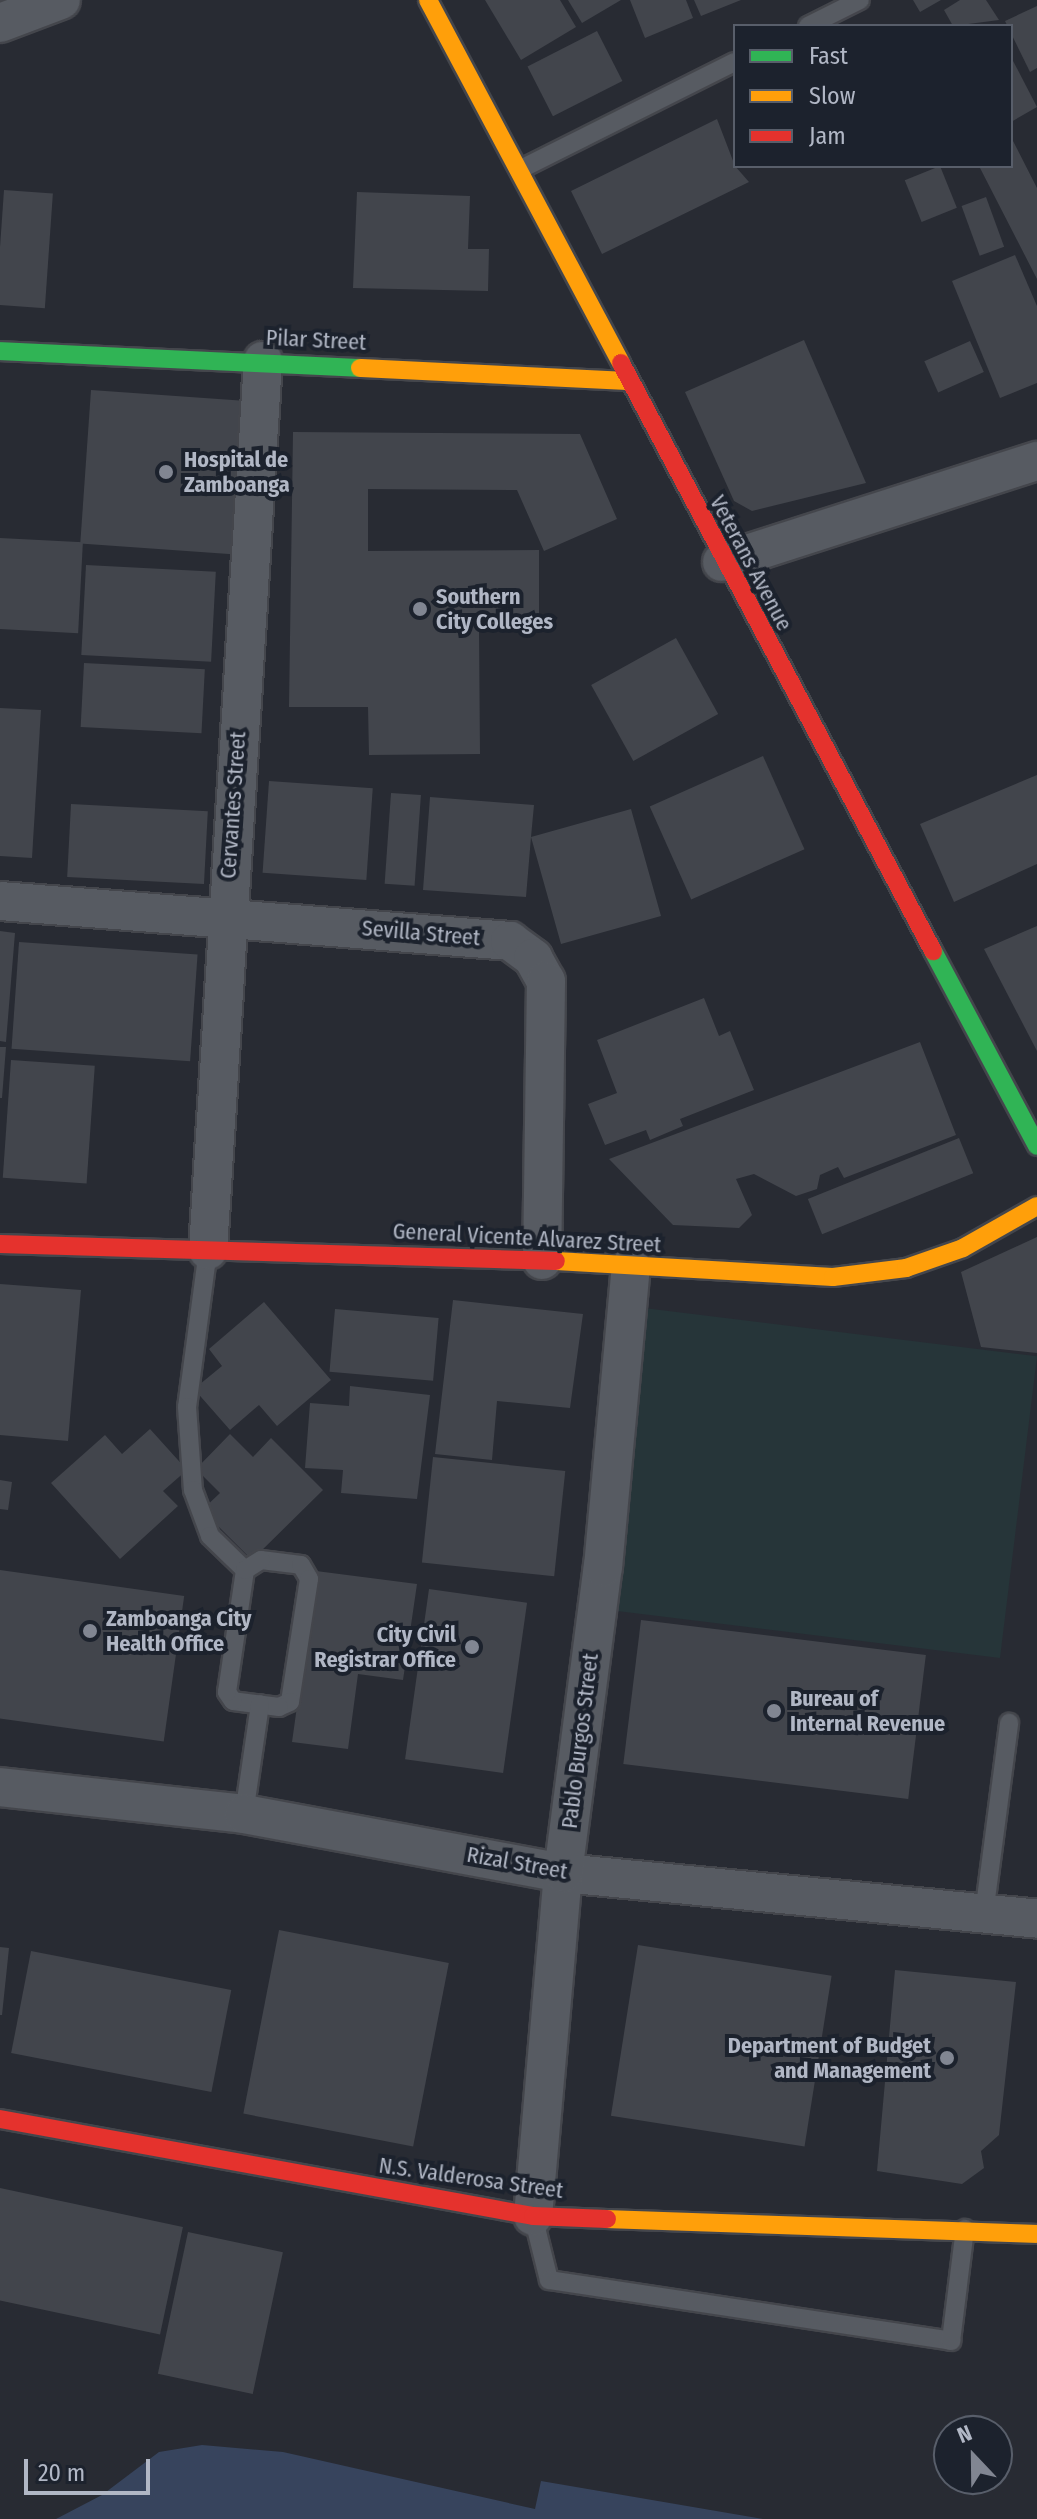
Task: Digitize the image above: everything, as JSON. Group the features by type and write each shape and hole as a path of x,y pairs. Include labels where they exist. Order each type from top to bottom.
{"main road":[{"name":"Veterans Avenue","path":"428,0 722,562 1037,1146"},
{"name":"Pilar Street","path":"0,351 263,361 629,381"},
{"name":"General Vicente Alvarez Street","path":"0,1244 542,1260 833,1277 906,1268 963,1248 1037,1206"},
{"name":"N.S. Valderosa Street","path":"0,2119 533,2216 965,2229 1037,2234"}],"street":[{"path":"0,23 61,0"},
{"name":"Cervantes Street","path":"208,1250 225,916 263,361"},
{"path":"722,562 1037,461"},
{"name":"Sevilla Street","path":"0,901 225,916 510,941 533,958 546,981 542,1260"},
{"name":"Pablo Burgos Street","path":"533,2216 563,1873 603,1567 631,1266"},
{"name":"Rizal Street","path":"0,1787 244,1814 563,1873 1037,1919"}],"lane":[{"path":"812,24 860,0"},
{"path":"516,172 733,63"},
{"path":"208,1250 187,1407 193,1490 210,1536 245,1570"},
{"path":"261,1560 301,1565 309,1579 290,1702 260,1704 233,1701 227,1692 245,1570 261,1560"},
{"path":"244,1814 260,1704"},
{"path":"984,1914 1009,1723"},
{"path":"533,2216 549,2280 951,2341 965,2229"}],"shaded area":[{"path":"644,1308 1037,1356 1000,1658 607,1610"}],"water":[{"path":"202,2445 283,2452 535,2509 541,2481 763,2519 56,2519 102,2495 159,2452"}],"building":[{"path":"485,0 560,0 576,27 521,60"},
{"path":"568,0 621,0 582,23"},
{"path":"630,0 686,0 693,18 645,38"},
{"path":"694,0 741,0 701,16"},
{"path":"913,0 941,0 920,12"},
{"path":"960,0 986,0 999,20 952,24 944,10"},
{"path":"1037,6 1037,68 1030,72 1013,37 1013,24 1005,21"},
{"path":"597,31 622,81 553,116 528,66"},
{"path":"1013,61 1037,107 1013,121"},
{"path":"717,119 733,168 737,168 749,182 602,254 571,191"},
{"path":"1013,141 1037,188 1037,279 980,168 1013,168"},
{"path":"941,168 957,208 922,222 905,180"},
{"path":"4,190 53,193 45,308 0,305"},
{"path":"357,192 470,196 468,249 489,249 488,291 353,288"},
{"path":"986,197 1004,247 980,256 962,206"},
{"path":"1015,255 1037,306 1037,383 1000,398 952,281"},
{"path":"804,340 866,483 752,511 734,501 685,392"},
{"path":"970,341 984,372 938,392 924,361"},
{"name":"Hospital de Zamboanga","path":"91,390 247,401 236,555 80,544"},
{"name":"Southern City Colleges","path":"293,432 580,434 617,519 544,551 517,490 368,489 368,551 539,550 539,631 479,631 480,754 369,755 368,707 289,707"},
{"path":"0,538 83,542 78,633 0,629"},
{"path":"86,565 216,572 211,662 81,655"},
{"path":"676,638 718,714 633,761 591,685"},
{"path":"84,663 205,669 201,733 81,727"},
{"path":"0,708 41,710 32,858 0,856"},
{"path":"763,756 804,849 691,900 650,806"},
{"path":"1037,775 1037,864 954,902 920,824"},
{"path":"269,781 373,788 366,880 263,873"},
{"path":"391,793 421,795 415,886 385,884"},
{"path":"430,797 534,805 526,897 423,890"},
{"path":"71,804 208,811 204,884 67,877"},
{"path":"631,809 661,916 561,944 531,837"},
{"path":"1037,926 1037,1051 984,949"},
{"path":"0,931 15,933 6,1042 0,1041"},
{"path":"19,942 198,954 190,1061 12,1049"},
{"path":"704,998 719,1036 730,1031 754,1090 680,1119 683,1126 650,1140 646,1130 605,1145 588,1104 617,1093 597,1040"},
{"path":"920,1042 956,1135 844,1178 838,1167 820,1175 817,1189 796,1196 754,1174 736,1179 752,1215 739,1228 673,1225 609,1159"},
{"path":"0,1047 6,1047 2,1098 0,1098"},
{"path":"11,1060 95,1066 87,1184 3,1178"},
{"path":"959,1138 973,1173 822,1234 808,1199"},
{"path":"1037,1237 1037,1353 981,1347 961,1272"},
{"path":"0,1284 81,1290 68,1441 0,1435"},
{"path":"453,1300 583,1314 570,1408 497,1401 492,1460 435,1454"},
{"path":"264,1302 331,1380 277,1426 259,1405 230,1430 194,1389 222,1366 209,1349"},
{"path":"335,1309 439,1318 433,1381 330,1372"},
{"path":"350,1386 430,1395 417,1499 341,1493 343,1470 305,1468 310,1403 349,1406"},
{"path":"150,1429 187,1470 163,1491 178,1506 120,1559 51,1483 105,1435 122,1454"},
{"path":"230,1434 253,1457 271,1438 323,1490 252,1560 202,1510 220,1493 196,1469"},
{"path":"433,1457 565,1471 554,1576 422,1562"},
{"path":"0,1480 12,1482 8,1510 0,1509"},
{"name":"Zamboanga City Health Office","path":"0,1570 184,1596 164,1741 0,1718"},
{"path":"316,1571 417,1584 403,1680 358,1674 348,1749 292,1742"},
{"name":"City Civil Registrar Office","path":"429,1589 527,1603 503,1773 405,1759"},
{"name":"Bureau of Internal Revenue","path":"641,1620 926,1655 908,1799 623,1764"},
{"path":"279,1930 449,1963 413,2147 243,2114"},
{"path":"638,1945 832,1976 805,2147 611,2116"},
{"path":"0,1947 9,1948 2,2015 0,2015"},
{"path":"31,1951 231,1990 211,2092 11,2053"},
{"name":"Department of Budget and Management","path":"895,1970 1016,1982 999,2135 981,2151 984,2168 962,2184 877,2171"},
{"path":"0,2188 183,2227 160,2334 0,2300"},
{"path":"188,2232 283,2252 253,2394 158,2374"}],"traffic: fast":[{"path":"0,351 360,368"},
{"path":"933,951 1037,1146"}],"traffic: slow":[{"path":"428,0 621,363"},
{"path":"360,368 629,381"},
{"path":"556,1261 833,1277 906,1268 963,1248 1037,1206"},
{"path":"607,2219 1037,2234"}],"traffic: jam":[{"path":"621,363 933,951"},
{"path":"0,1244 556,1261"},
{"path":"0,2119 533,2216 607,2219"}],"place":[{"name":"Hospital de Zamboanga","path":"166,472"},
{"name":"Southern City Colleges","path":"420,609"},
{"name":"Zamboanga City Health Office","path":"90,1631"},
{"name":"City Civil Registrar Office","path":"472,1647"},
{"name":"Bureau of Internal Revenue","path":"774,1711"},
{"name":"Department of Budget and Management","path":"947,2058"}]}
